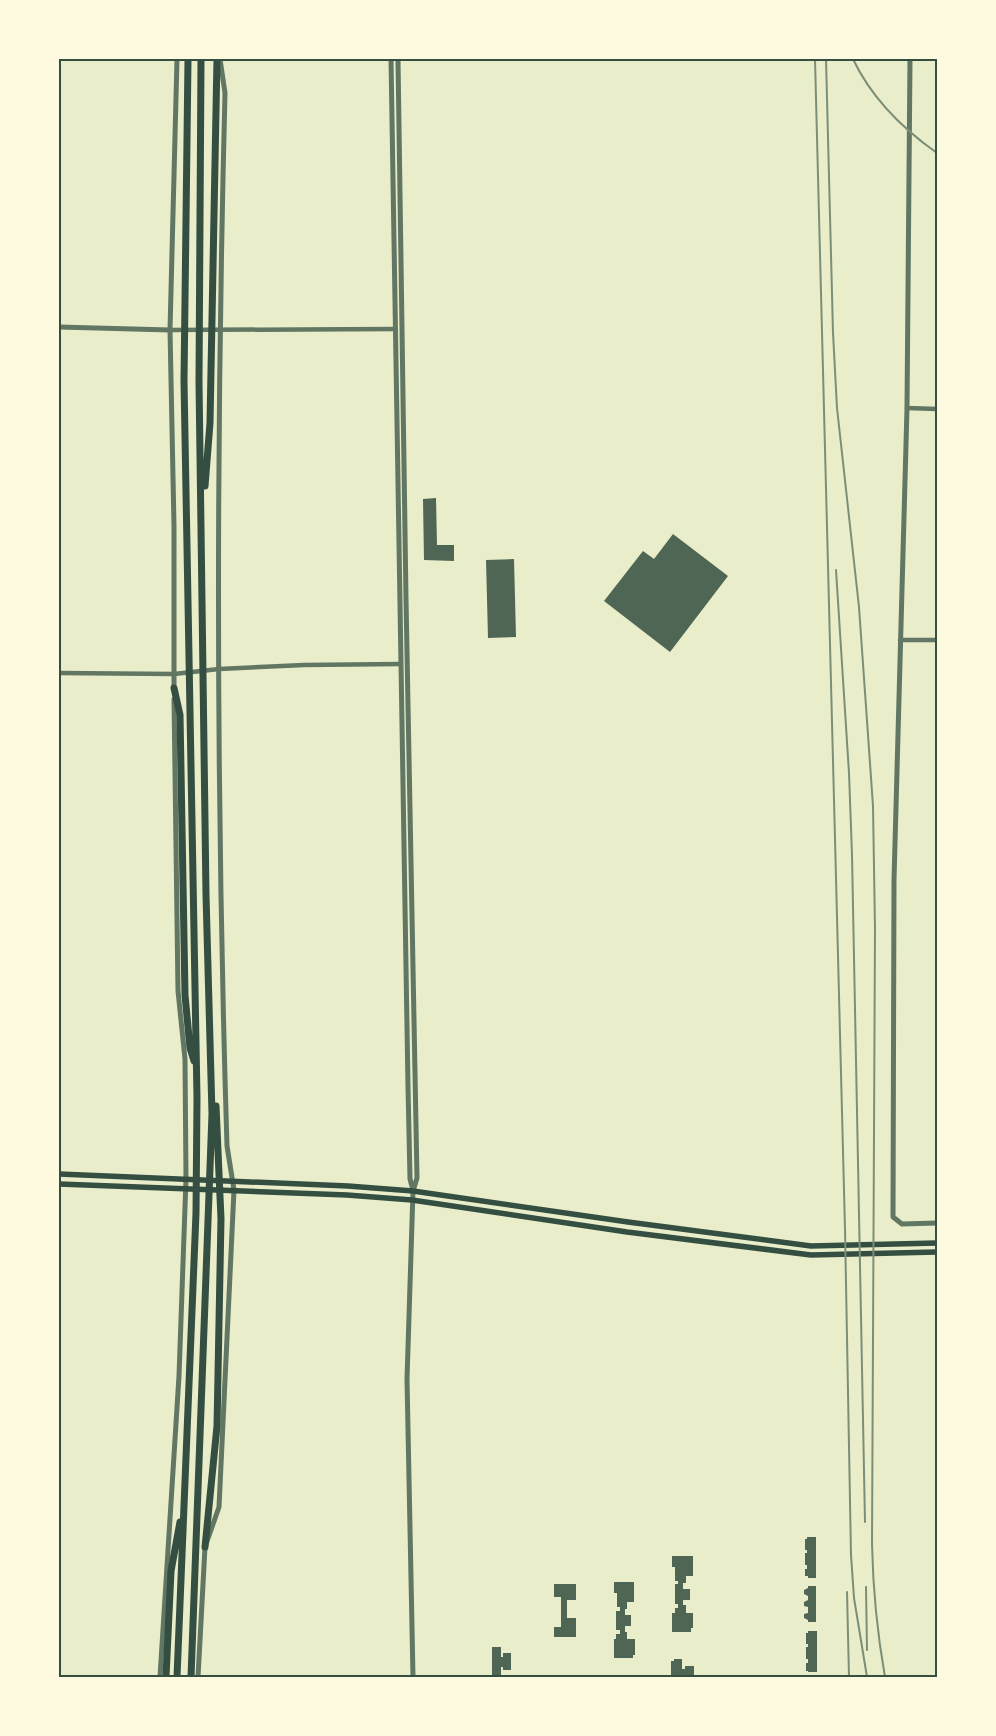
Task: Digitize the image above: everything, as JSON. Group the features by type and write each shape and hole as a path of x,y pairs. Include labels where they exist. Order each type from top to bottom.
{"highway":[{"path":"177,1677 196,1213 197,1070 184,381 188,59"},
{"path":"191,1677 212,1114 206,895 199,382 201,59"},
{"path":"202,516 210,423 216,105 219,59"},
{"path":"174,688 180,715 185,995 190,1048 197,1070"},
{"path":"205,1547 217,1426 221,1220 217,1115 210,1060"},
{"path":"166,1677 171,1572 185,1494"}],"main road":[{"path":"59,1174 348,1186 413,1191 638,1224 802,1245 937,1243"},
{"path":"59,1184 347,1195 413,1200 627,1232 811,1256 937,1252"}],"street":[{"path":"160,1677 179,1376 186,1179 185,1059 178,991 174,526 170,330 177,59"},
{"path":"198,1677 205,1547 219,1507 234,1190 227,1146 218,752 218,394 225,93 219,59"},
{"path":"391,59 400,664 410,1170 413,1191 407,1379 413,1677"},
{"path":"398,59 417,1168 417,1178 413,1191"},
{"path":"910,59 906,408 894,880 894,1217 902,1224 937,1223"},
{"path":"59,327 170,330 395,329"},
{"path":"906,408 937,409"},
{"path":"900,640 937,640"},
{"path":"59,673 174,674 218,669 304,665 400,664"}],"building":[{"path":"436,498 437,545 454,545 454,561 424,560 423,499"},
{"path":"673,534 728,576 670,652 604,601 643,551 654,559"},
{"path":"514,559 516,637 488,638 486,560"},
{"path":"807,1537 816,1537 816,1578 805,1576 807,1565 805,1565 805,1553 807,1553 807,1550 805,1550 805,1539"},
{"path":"672,1556 693,1556 693,1576 686,1576 686,1583 683,1583 683,1589 690,1589 690,1600 683,1600 683,1605 686,1605 686,1613 693,1613 693,1628 691,1628 691,1632 672,1632 672,1613 675,1613 675,1608 678,1608 678,1604 675,1604 675,1584 678,1584 678,1581 675,1581 675,1567 672,1567"},
{"path":"614,1582 634,1582 634,1602 627,1602 627,1609 625,1609 625,1615 631,1615 631,1626 625,1626 627,1639 635,1639 635,1655 633,1655 633,1658 614,1658 614,1639 616,1639 616,1634 620,1634 620,1630 616,1630 616,1611 620,1611 620,1607 617,1607 617,1593 614,1593"},
{"path":"554,1584 576,1584 576,1600 567,1600 567,1618 576,1618 576,1637 554,1637 554,1627 561,1627 561,1597 554,1597"},
{"path":"808,1586 816,1586 816,1622 808,1622 804,1618 804,1614 808,1613 808,1607 804,1606 804,1602 808,1600 808,1596 804,1594 804,1590"},
{"path":"808,1631 817,1631 817,1672 806,1671 808,1659 806,1659 806,1647 808,1647 808,1644 806,1644 806,1633"},
{"path":"492,1647 501,1647 501,1657 503,1657 503,1653 511,1653 511,1670 503,1670 503,1667 501,1667 501,1676 492,1676"},
{"path":"674,1659 682,1659 682,1669 685,1669 685,1666 694,1666 694,1677 671,1677 671,1661 674,1661"}],"railway":[{"path":"815,59 845,1229 851,1555 854,1598 867,1677"},
{"path":"826,59 833,333 837,408 859,607 873,806 875,929 872,1544 876,1611 885,1677"},
{"path":"853,59 860,73 889,111 912,134 937,153"},
{"path":"836,570 849,773 852,855 865,1522"},
{"path":"866,1587 867,1650"},
{"path":"847,1592 849,1677"}]}
